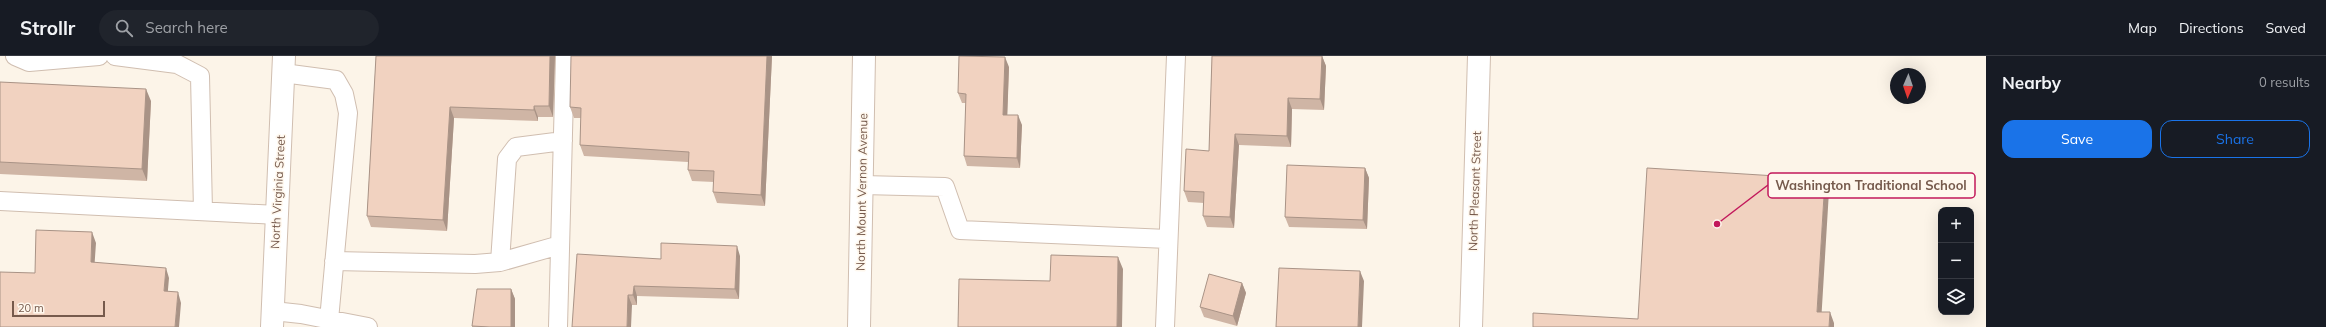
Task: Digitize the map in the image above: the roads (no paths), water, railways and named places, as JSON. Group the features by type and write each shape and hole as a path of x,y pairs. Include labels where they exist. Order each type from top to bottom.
{"street":[{"name":"North Mount Vernon Avenue","path":"859,327 864,56"},
{"name":"North Pleasant Street","path":"1471,327 1479,56"},
{"name":"North Virginia Street","path":"272,319 283,65"}],"lane":[{"path":"15,56 29,62 99,56"},
{"path":"115,56 177,64 200,76 203,210"},
{"path":"558,327 566,56"},
{"path":"1165,327 1176,56"},
{"path":"283,65 336,80 344,94 348,113 329,320"},
{"path":"500,262 507,159 516,147 563,141"},
{"path":"862,185 945,187 960,230 1168,238"},
{"path":"0,200 277,215"},
{"path":"334,261 475,264 500,262 560,245"},
{"path":"272,319 301,314 368,327"}],"place":[{"name":"Washington Traditional School","path":"1717,224"}]}
